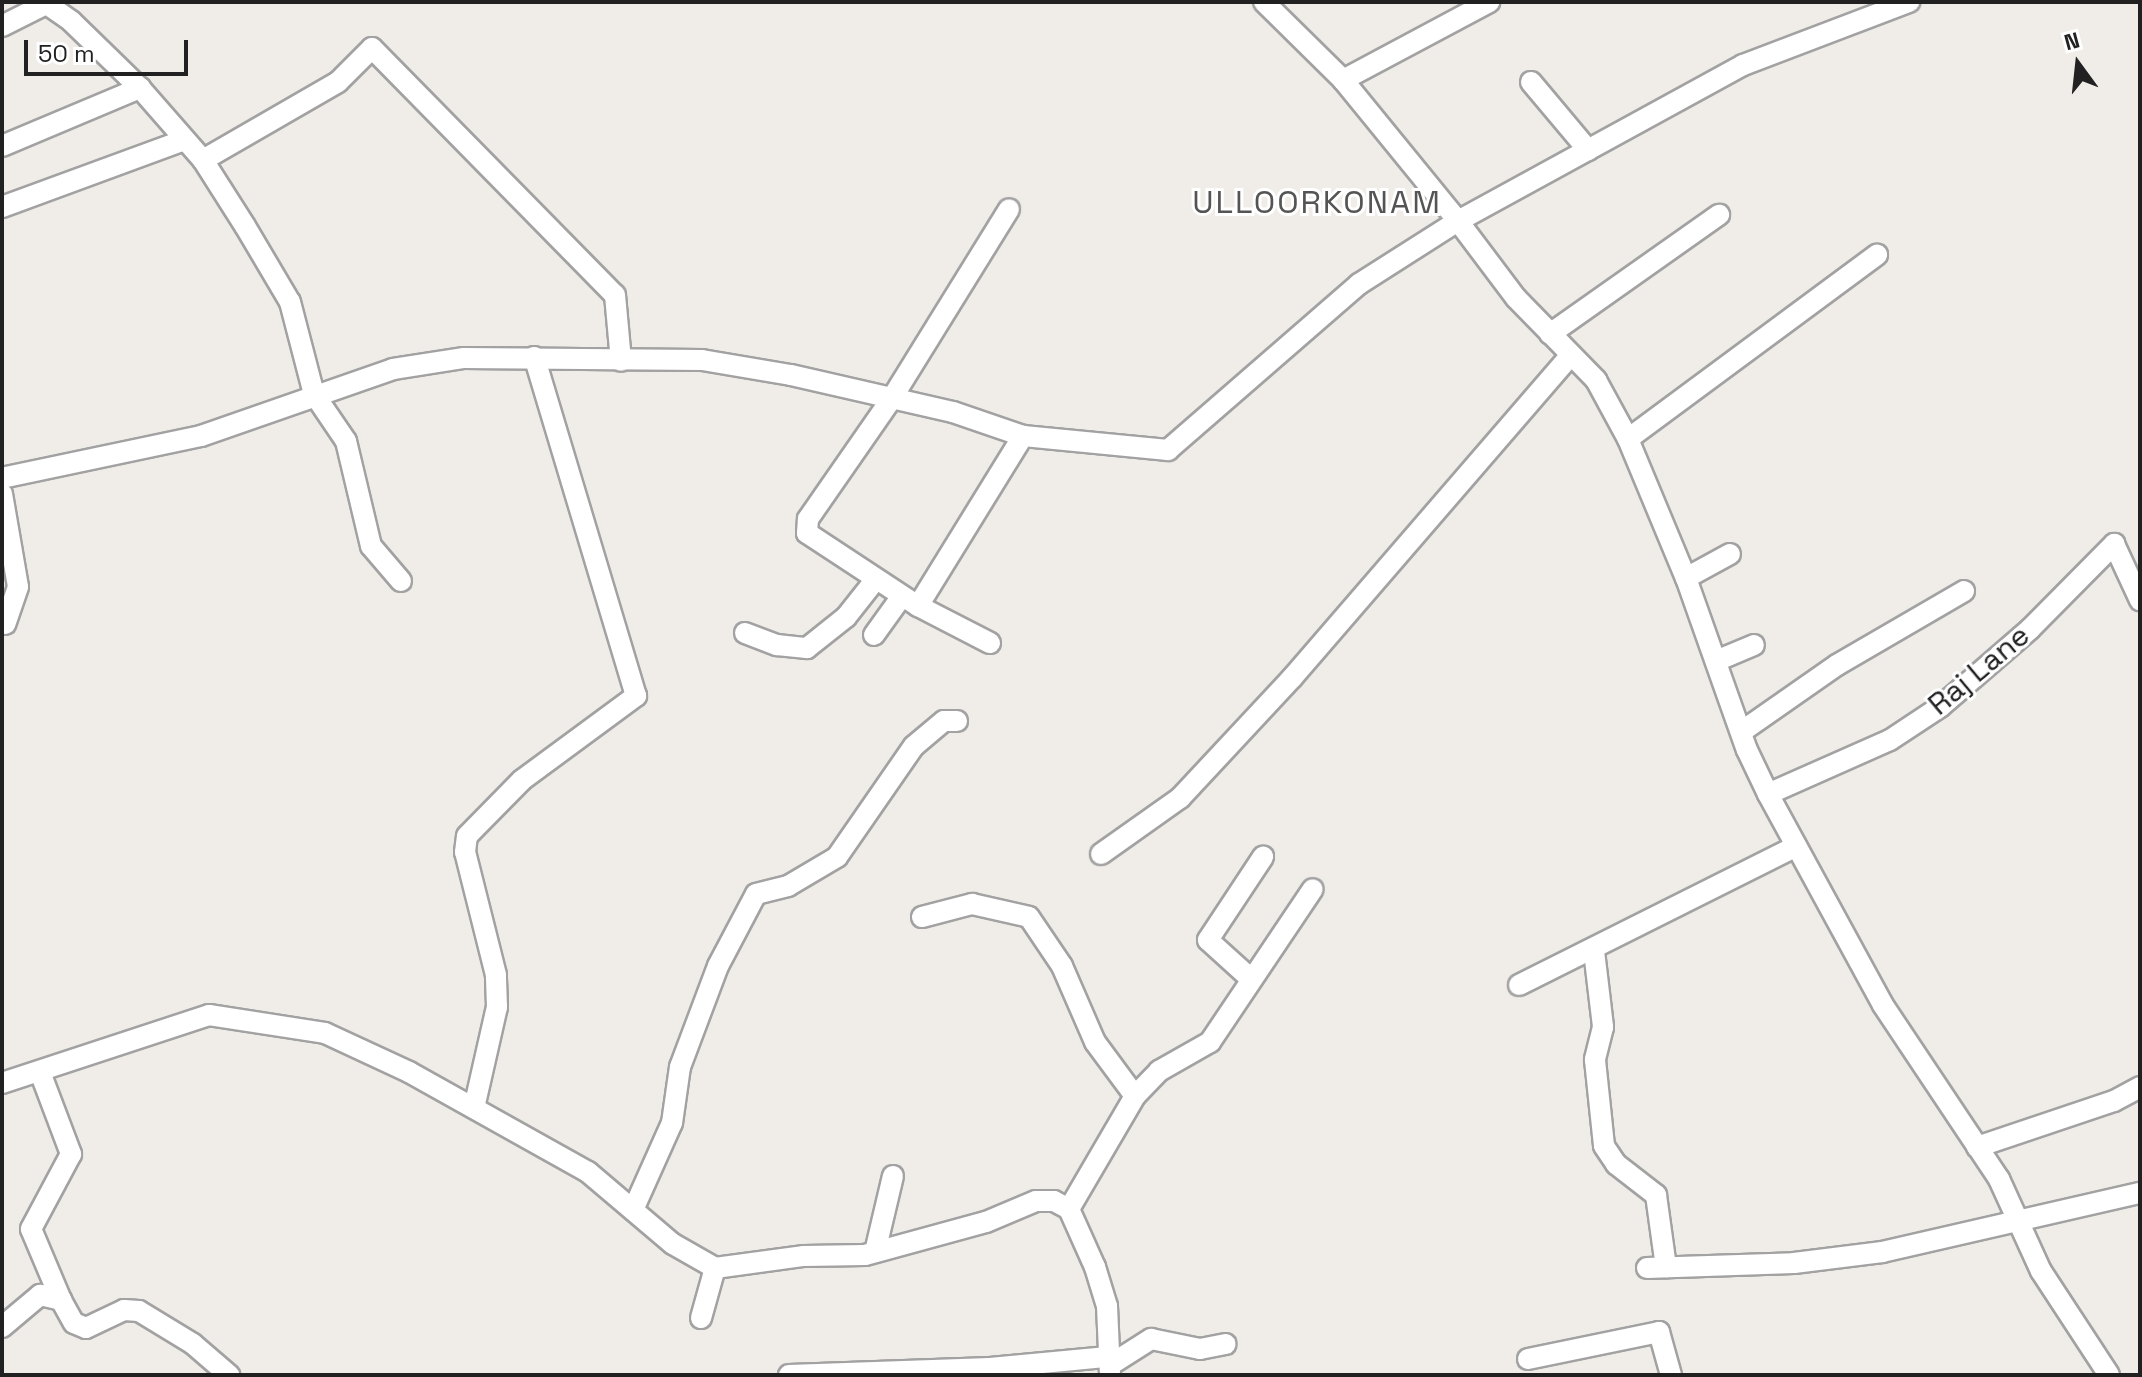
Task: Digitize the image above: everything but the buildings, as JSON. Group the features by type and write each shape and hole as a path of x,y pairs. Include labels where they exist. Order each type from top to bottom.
{"street":[{"path":"1264,2 1343,80 1458,221 1516,298 1596,380 1628,439 1686,578 1741,732 1768,794 1883,1005 1977,1147 2067,1316 2109,1375"},
{"path":"1343,80 1489,2"},
{"path":"2,478 201,436 260,419 314,394 393,369 464,358 702,360 892,398 1023,436 1168,450 1359,284 1458,221 1743,65 1909,2"},
{"path":"2,26 45,3 71,21 140,88 203,160 290,302 314,394 346,441 371,546 401,581"},
{"path":"203,160 338,82 372,48 615,295 621,361"},
{"path":"1531,82 1588,150"},
{"path":"2,146 140,88"},
{"path":"2,207 184,140"},
{"path":"990,643 910,601 807,533 808,519 892,398 1009,209"},
{"path":"1550,334 1719,215"},
{"path":"1628,439 1877,255"},
{"path":"1101,854 1190,787 1292,678 1571,355"},
{"path":"474,1108 497,1007 496,975 465,852 467,836 522,780 636,696 534,357"},
{"path":"874,635 910,601 1023,436"},
{"path":"2,494 18,587 5,624"},
{"name":"Raj Lane","path":"1768,794 1890,740 1940,707 2030,629 2114,544 2140,600"},
{"path":"1686,578 1730,554"},
{"path":"745,633 777,645 807,648 846,617 876,579"},
{"path":"1741,732 1837,665 1964,591"},
{"path":"1716,661 1754,645"},
{"path":"633,1210 672,1123 680,1067 718,966 756,894 788,886 837,857 914,746 944,721 957,721"},
{"path":"1519,985 1594,951 1796,846"},
{"path":"1251,979 1208,940 1263,857"},
{"path":"1069,1209 1135,1096 1159,1071 1210,1042 1313,889"},
{"path":"922,917 972,904 1029,917 1062,966 1095,1042 1135,1096"},
{"path":"1594,951 1603,1027 1595,1060 1604,1146 1616,1164 1656,1195 1657,1267 1794,1263 1882,1252 2015,1218 2140,1193"},
{"path":"2,1083 156,1029 209,1015 325,1033 474,1108 588,1172 697,1263 715,1268 875,1252 986,1222 1036,1201 1054,1201 1069,1209 1107,1306 1109,1365"},
{"path":"40,1072 71,1154 31,1229 74,1323 86,1328 124,1310 139,1311 193,1344 229,1375"},
{"path":"1977,1147 2114,1101 2140,1087"},
{"path":"875,1252 893,1176"},
{"path":"701,1318 715,1268"},
{"path":"2,1327 40,1295 61,1300"},
{"path":"1528,1359 1659,1332 1671,1375"},
{"path":"789,1375 990,1372 1109,1365 1151,1339 1200,1349 1226,1344"}],"district":[{"name":"ULLOORKONAM","path":"1317,202"}]}
